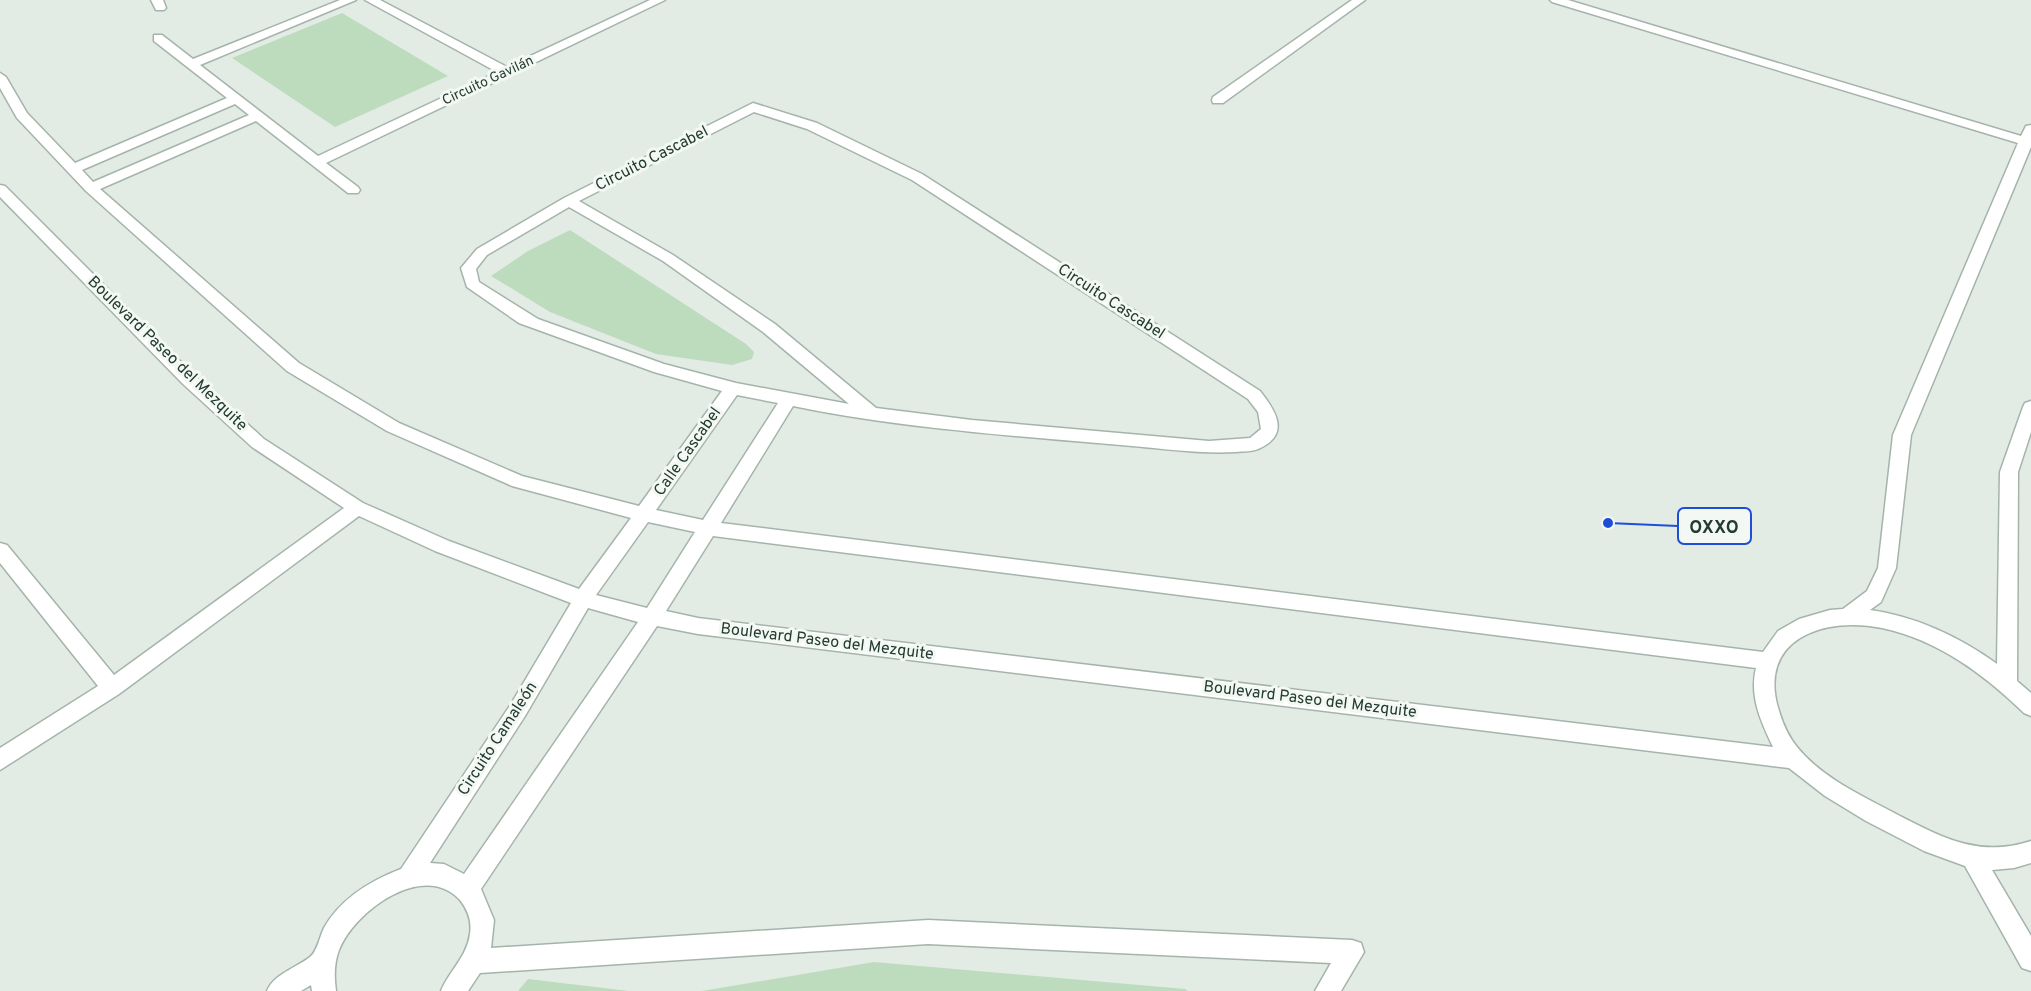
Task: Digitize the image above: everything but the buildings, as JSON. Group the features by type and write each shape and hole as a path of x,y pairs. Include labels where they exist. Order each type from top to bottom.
{"street":[{"path":"191,64 350,0"},
{"path":"372,0 507,72"},
{"name":"Circuito Gavilán","path":"317,162 659,0"},
{"path":"1218,100 1359,0"},
{"path":"1556,0 2029,138 1902,435 1887,568 1874,596 1847,617"},
{"path":"158,38 353,190"},
{"path":"0,77 22,115 91,188 293,367 393,427 518,481 643,514 708,528 1767,661"},
{"path":"73,169 235,99"},
{"name":"Circuito Cascabel","path":"753,108 812,126 917,177 1254,395 1271,421 1269,432 1254,444 1209,447 873,415 732,389 640,364 524,319 472,284 468,268 482,252 569,201 753,108"},
{"path":"91,188 258,116"},
{"name":"Boulevard Paseo del Mezquite","path":"0,189 189,380 258,443 357,508 442,546 583,599 652,617 722,629 1794,759"},
{"name":"Circuito Cascabel","path":"569,201 668,258 760,322 873,415"},
{"name":"Calle Cascabel","path":"583,599 732,389"},
{"path":"468,889 652,617 788,401"},
{"path":"2007,683 2009,472 2031,407"},
{"path":"0,760 112,688 357,508"},
{"path":"0,550 112,688"},
{"name":"Circuito Camaleón","path":"409,876 518,710 583,599"},
{"path":"2031,707 2007,683 1961,651 1911,628 1878,620 1847,617 1819,620 1796,628 1778,643 1767,661 1763,690 1772,724 1794,759 1845,796 1908,831 1973,859 2001,860 2031,852"},
{"path":"1973,859 2031,960"},
{"path":"324,991 323,963 333,934 353,908 379,888 409,876 431,874 452,878 468,889 480,909 483,933 474,961 453,991"},
{"path":"474,961 928,932 1352,952 1327,991"},
{"path":"279,991 323,963"}],"green space":[{"path":"342,13 448,76 335,127 232,58"},
{"path":"570,230 746,344 754,352 752,359 732,365 656,354 550,312 491,276 528,251"},
{"path":"874,962 1185,989 1188,991 702,991"},
{"path":"528,979 629,991 518,991"}],"place":[{"name":"OXXO","path":"1608,523"}]}
